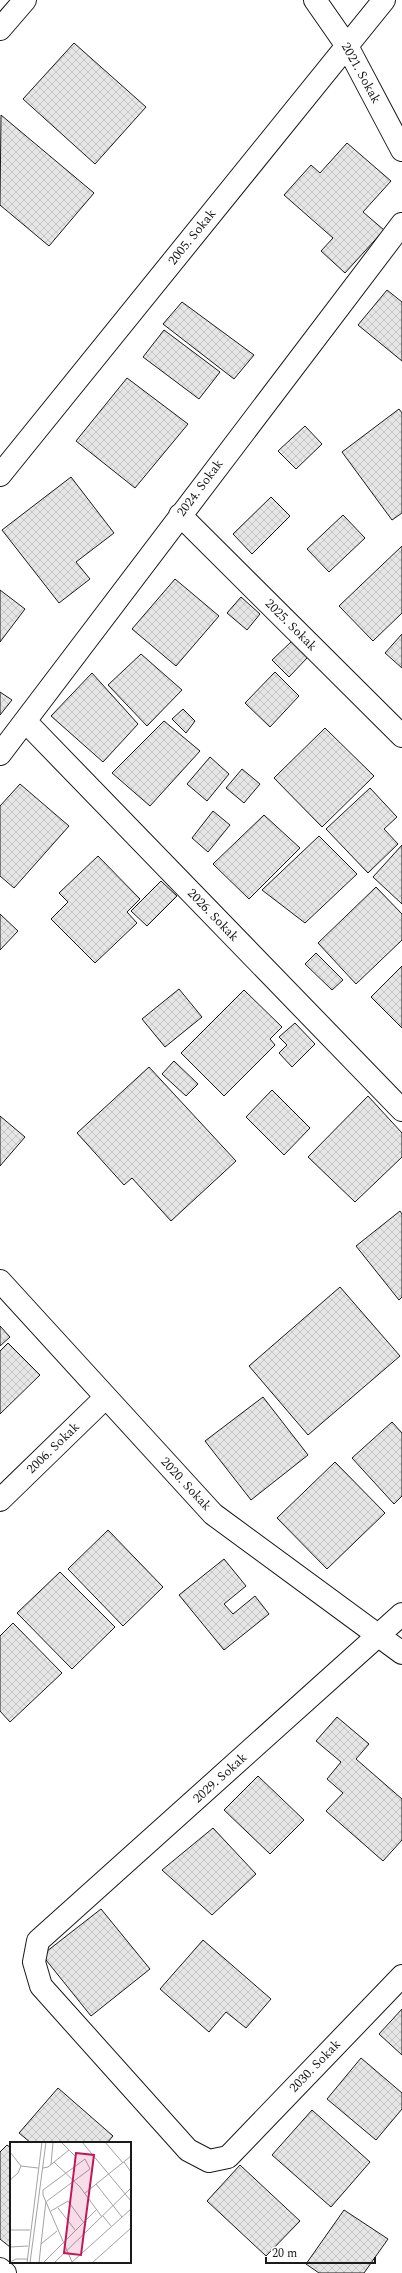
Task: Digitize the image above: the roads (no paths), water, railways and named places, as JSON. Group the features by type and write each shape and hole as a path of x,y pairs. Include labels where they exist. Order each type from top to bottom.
{"street":[{"path":"0,29 25,0"},
{"name":"2021. Sokak","path":"315,0 346,46 402,150"},
{"name":"2005. Sokak","path":"0,475 384,0"},
{"name":"2024. Sokak","path":"0,754 402,224"},
{"name":"2025. Sokak","path":"180,515 402,736"},
{"name":"2026. Sokak","path":"25,721 402,1110"},
{"name":"2020. Sokak","path":"0,1281 213,1514 402,1653"},
{"name":"2006. Sokak","path":"0,1500 106,1397"},
{"name":"2029. Sokak","path":"228,2157 208,2161 188,2150 41,1986 34,1962 38,1941 402,1614"},
{"name":"2030. Sokak","path":"228,2157 402,1976"},
{"path":"0,2268 5,2273"}]}
